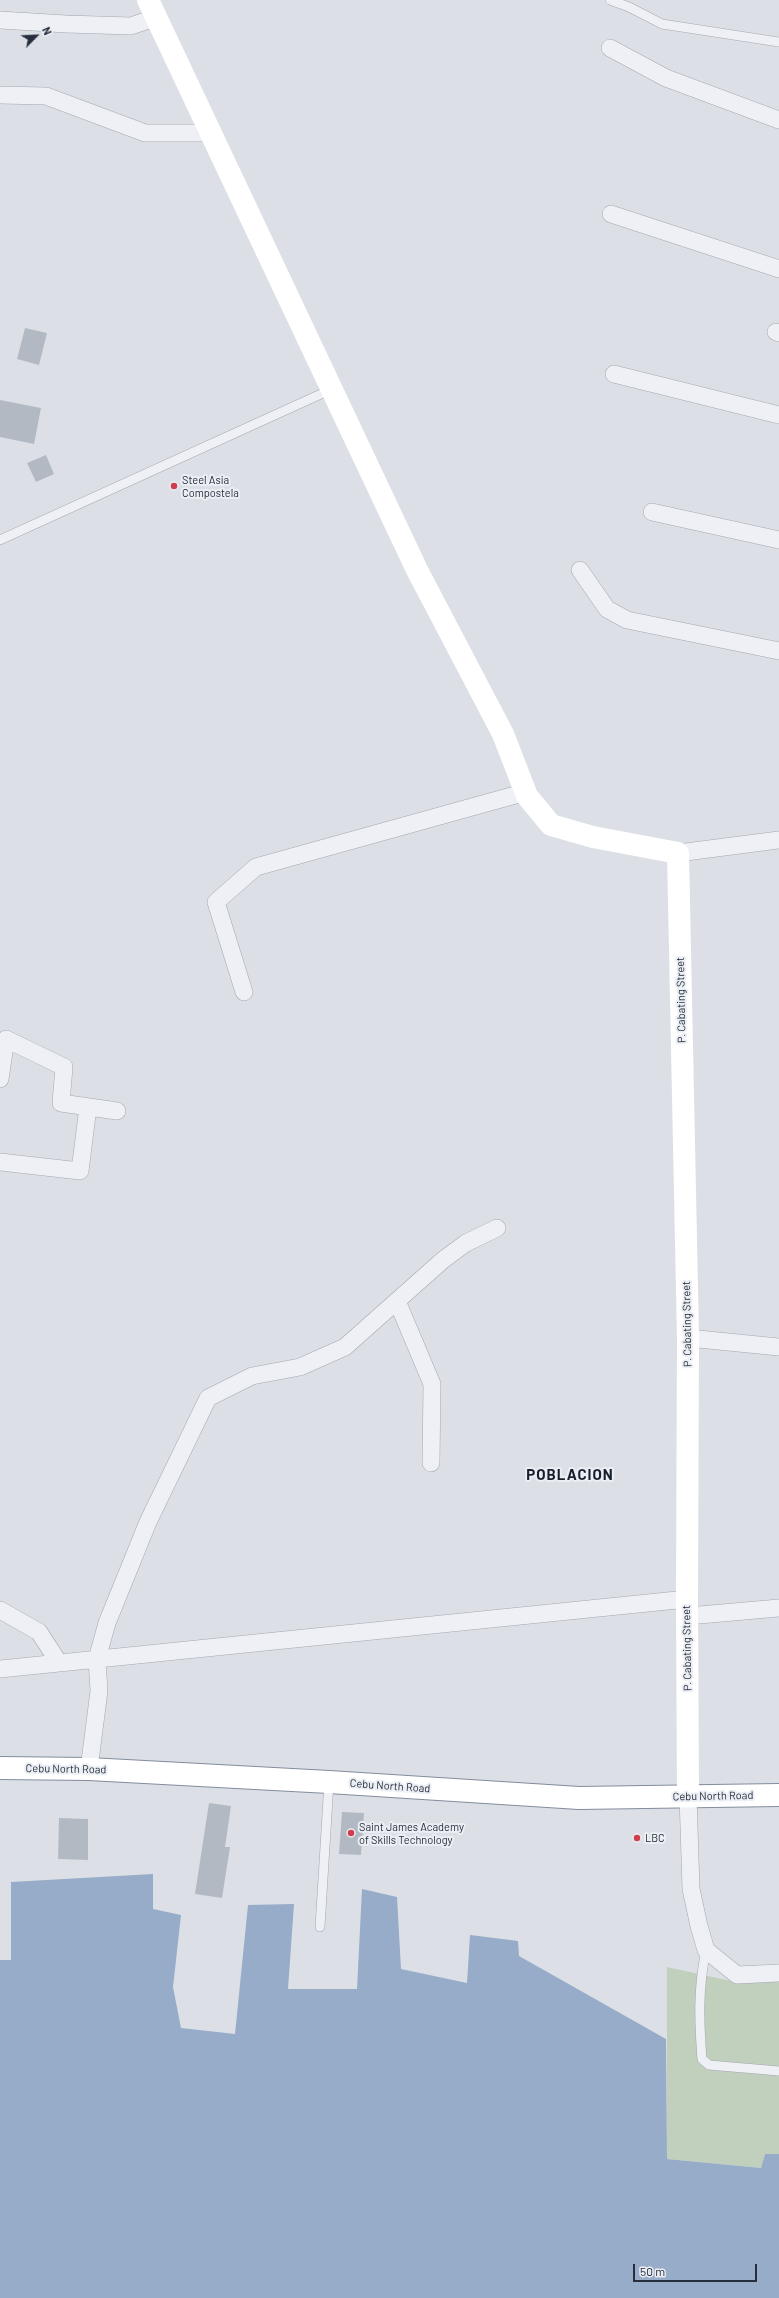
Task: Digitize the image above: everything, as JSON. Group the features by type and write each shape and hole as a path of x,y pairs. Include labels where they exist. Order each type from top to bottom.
{"main road":[{"path":"153,8 416,570 503,734 526,792 551,825 593,837 678,853"},
{"name":"P. Cabating Street","path":"678,853 688,1338 688,1796"},
{"name":"Cebu North Road","path":"0,1768 89,1769 329,1782 579,1798 779,1795"}],"street":[{"path":"0,20 131,26 153,8"},
{"path":"610,48 666,78 779,120"},
{"path":"0,95 46,96 146,133 212,133"},
{"path":"612,214 779,269"},
{"path":"614,374 779,415"},
{"path":"652,512 779,540"},
{"path":"580,570 607,609 627,620 779,651"},
{"path":"244,992 216,902 256,867 526,792"},
{"path":"678,853 779,840"},
{"path":"0,1079 6,1039 64,1067 61,1103 117,1111"},
{"path":"0,1162 80,1171 88,1107"},
{"path":"89,1769 99,1691 97,1659 107,1623 148,1522 208,1398 252,1376 300,1368 345,1347 466,1243 497,1228"},
{"path":"397,1301 432,1384 431,1463"},
{"path":"688,1338 779,1347"},
{"path":"0,1669 97,1659 687,1608 779,1608"},
{"path":"0,1610 39,1632 59,1663"},
{"path":"688,1796 691,1890 706,1950 737,1975 779,1973"}],"lane":[{"path":"610,0 630,7 662,24 779,42"},
{"path":"0,540 332,389"},
{"path":"320,1927 329,1782"},
{"path":"706,1950 700,1980 699,2014 702,2059 709,2065 779,2071"}],"green space":[{"path":"667,1967 740,1983 779,1980 779,2154 765,2154 761,2168 667,2159"}],"water":[{"path":"153,1874 153,1909 181,1915 173,1987 181,2028 235,2034 248,1905 294,1904 288,1989 357,1989 362,1889 397,1897 401,1969 467,1983 470,1935 518,1941 519,1956 666,2039 667,2159 761,2168 765,2154 779,2154 779,2298 0,2298 0,1960 11,1960 11,1882"}],"building":[{"path":"25,328 47,333 39,365 17,359"},
{"path":"0,400 41,408 34,444 0,437"},
{"path":"46,455 54,474 36,482 27,463"},
{"path":"209,1803 231,1806 225,1847 230,1847 222,1898 195,1894"},
{"name":"Saint James Academy of Skills Technology","path":"342,1812 364,1813 361,1855 339,1854"},
{"path":"59,1818 88,1819 88,1860 58,1859"}],"place":[{"name":"Steel Asia Compostela","path":"174,486"},
{"name":"Saint James Academy of Skills Technology","path":"351,1833"},
{"name":"LBC","path":"637,1838"}],"district":[{"name":"POBLACION","path":"570,1475"}]}
